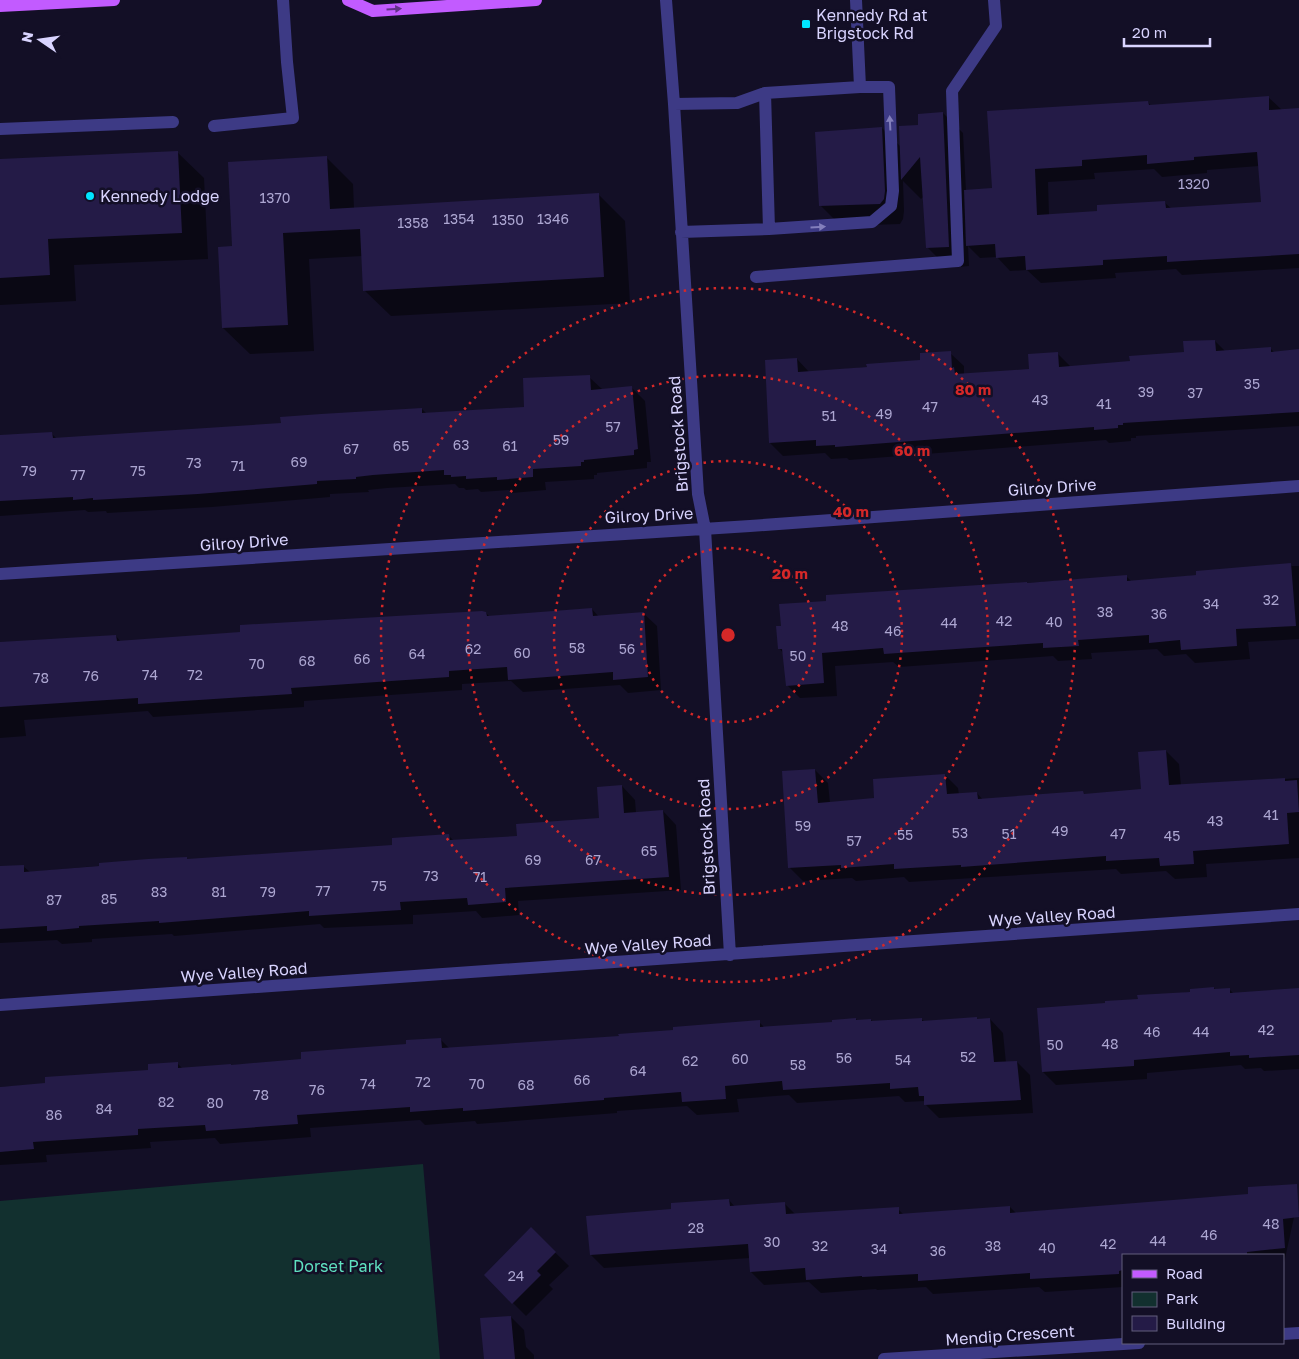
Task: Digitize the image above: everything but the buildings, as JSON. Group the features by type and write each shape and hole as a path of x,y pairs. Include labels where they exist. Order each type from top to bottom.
{"main road":[{"path":"0,6 58,1 114,0"},
{"path":"348,0 373,11 536,0"}],"street":[{"path":"214,126 293,118 283,0"},
{"name":"Brigstock Road","path":"666,0 698,494 704,529 730,955"},
{"path":"856,0 860,87"},
{"path":"756,277 958,261 952,91 996,26 994,0"},
{"path":"674,104 737,103 765,94 860,87 889,87 894,191 891,206 872,222 769,229 681,232"},
{"path":"765,94 769,229"},
{"path":"0,129 173,122"},
{"name":"Gilroy Drive","path":"0,574 643,531 704,529 1299,486"},
{"name":"Wye Valley Road","path":"0,1006 1299,914"},
{"path":"1284,1334 1299,1332"},
{"name":"Mendip Crescent","path":"884,1359 1123,1344"}],"green space":[{"name":"Dorset Park","path":"423,1164 440,1359 0,1359 0,1201"}],"place":[{"name":"Kennedy Rd at Brigstock Rd","path":"806,24"},
{"name":"Kennedy Lodge","path":"90,196"}]}
